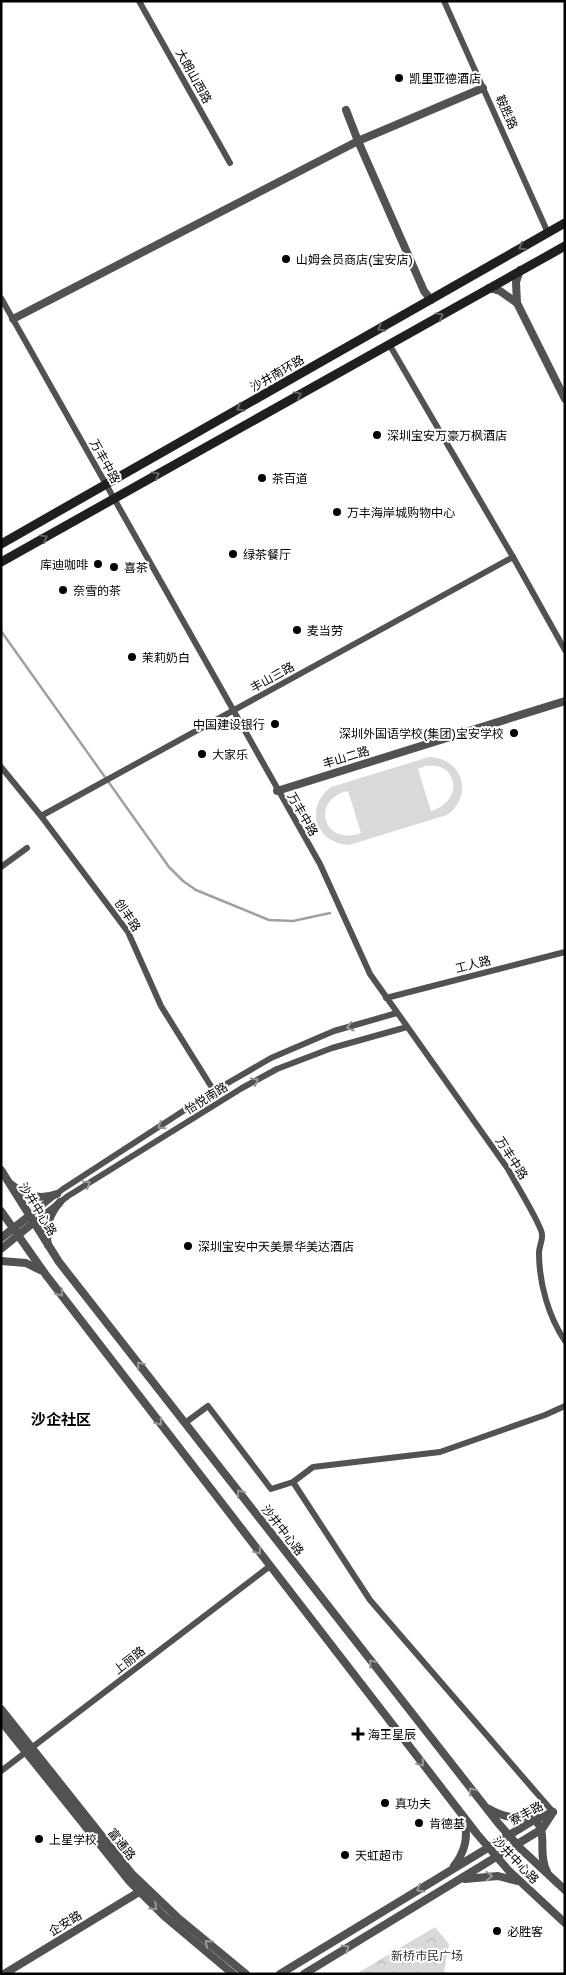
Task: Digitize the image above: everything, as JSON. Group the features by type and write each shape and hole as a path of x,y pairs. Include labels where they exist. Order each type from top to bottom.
{"main road":[{"name":"沙井南环路","path":"1,544 565,223"},
{"path":"1,562 565,246"}],"street":[{"name":"大朗山西路","path":"139,1 230,163"},
{"name":"鞍胜路","path":"444,1 548,232"},
{"path":"13,320 358,141 483,88"},
{"path":"346,110 424,291 430,300"},
{"path":"520,270 516,282 517,303 565,399"},
{"path":"489,288 500,291 517,303"},
{"name":"万丰中路","path":"1,298 320,864 364,964 386,998 508,1169 542,1233 539,1252 542,1285 550,1310 565,1341"},
{"path":"389,344 565,650"},
{"name":"丰山三路","path":"41,816 513,557"},
{"name":"丰山二路","path":"277,790 565,701"},
{"name":"创丰路","path":"1,767 41,816 128,932 161,1006 214,1091"},
{"path":"1,867 27,848"},
{"name":"工人路","path":"386,998 565,952"},
{"name":"怡悦南路","path":"31,1220 57,1194 214,1091 271,1058 334,1032 397,1013"},
{"name":"怡悦南路","path":"31,1220 242,1088 276,1069 332,1048 407,1027"},
{"name":"沙井中心路","path":"1,1170 50,1249 508,1836 565,1890"},
{"path":"9,1183 21,1192 34,1196 44,1197 57,1194"},
{"path":"50,1249 48,1224 60,1202"},
{"name":"沙井中心路","path":"1,1211 46,1276 488,1848 522,1884 565,1923"},
{"path":"1,1249 15,1233 31,1220"},
{"path":"1,1238 15,1233"},
{"path":"1,1261 26,1263 46,1276"},
{"path":"185,1423 208,1406 271,1489 293,1482 313,1467 440,1452 545,1415 565,1406"},
{"path":"293,1482 370,1600 553,1812"},
{"name":"上丽路","path":"1,1771 270,1566"},
{"name":"富通路","path":"1,1709 29,1751 139,1892 175,1926 233,1974"},
{"name":"富通路","path":"1,1721 29,1751 132,1874 178,1917 246,1974"},
{"path":"485,1806 506,1816 529,1817 534,1820 542,1829 541,1856 549,1876"},
{"name":"寮丰路","path":"280,1974 534,1820 553,1812"},
{"name":"寮丰路","path":"304,1974 542,1829 553,1812"},
{"path":"447,1872 458,1860 464,1849 466,1828 462,1815"},
{"path":"456,1882 491,1876 512,1878 522,1884"},
{"name":"企安路","path":"4,1974 139,1892"}],"green space":[{"path":"429,757 441,759 450,764 457,771 461,779 462,788 460,798 455,807 447,815 349,845 337,843 328,838 321,831 317,823 318,804 331,787","holes":["425,766 436,766 444,769 450,775 453,782 453,790 449,798 442,806 431,811 418,769","348,791 361,833 348,836 330,828 326,820 325,811 329,803 336,796"]},
{"name":"新桥市民广场","path":"435,1927 449,1944 444,1972 446,1974 356,1974"}],"waterway":[{"path":"1,631 169,867 183,881 196,890 269,920 293,921 330,913"}],"place":[{"name":"凯里亚德酒店","path":"399,78"},
{"name":"山姆会员商店(宝安店)","path":"286,259"},
{"name":"深圳宝安万豪万枫酒店","path":"377,435"},
{"name":"茶百道","path":"262,478"},
{"name":"万丰海岸城购物中心","path":"337,512"},
{"name":"绿茶餐厅","path":"233,554"},
{"name":"库迪咖啡","path":"98,564"},
{"name":"喜茶","path":"114,567"},
{"name":"奈雪的茶","path":"63,590"},
{"name":"麦当劳","path":"297,630"},
{"name":"茉莉奶白","path":"132,657"},
{"name":"中国建设银行","path":"275,724"},
{"name":"深圳外国语学校(集团)宝安学校","path":"514,733"},
{"name":"大家乐","path":"202,754"},
{"name":"深圳宝安中天美景华美达酒店","path":"188,1246"},
{"name":"海王星辰","path":"358,1734"},
{"name":"真功夫","path":"385,1803"},
{"name":"肯德基","path":"419,1823"},
{"name":"上星学校","path":"39,1839"},
{"name":"天虹超市","path":"345,1855"},
{"name":"必胜客","path":"497,1931"}],"district":[{"name":"沙企社区","path":"61,1419"}]}
